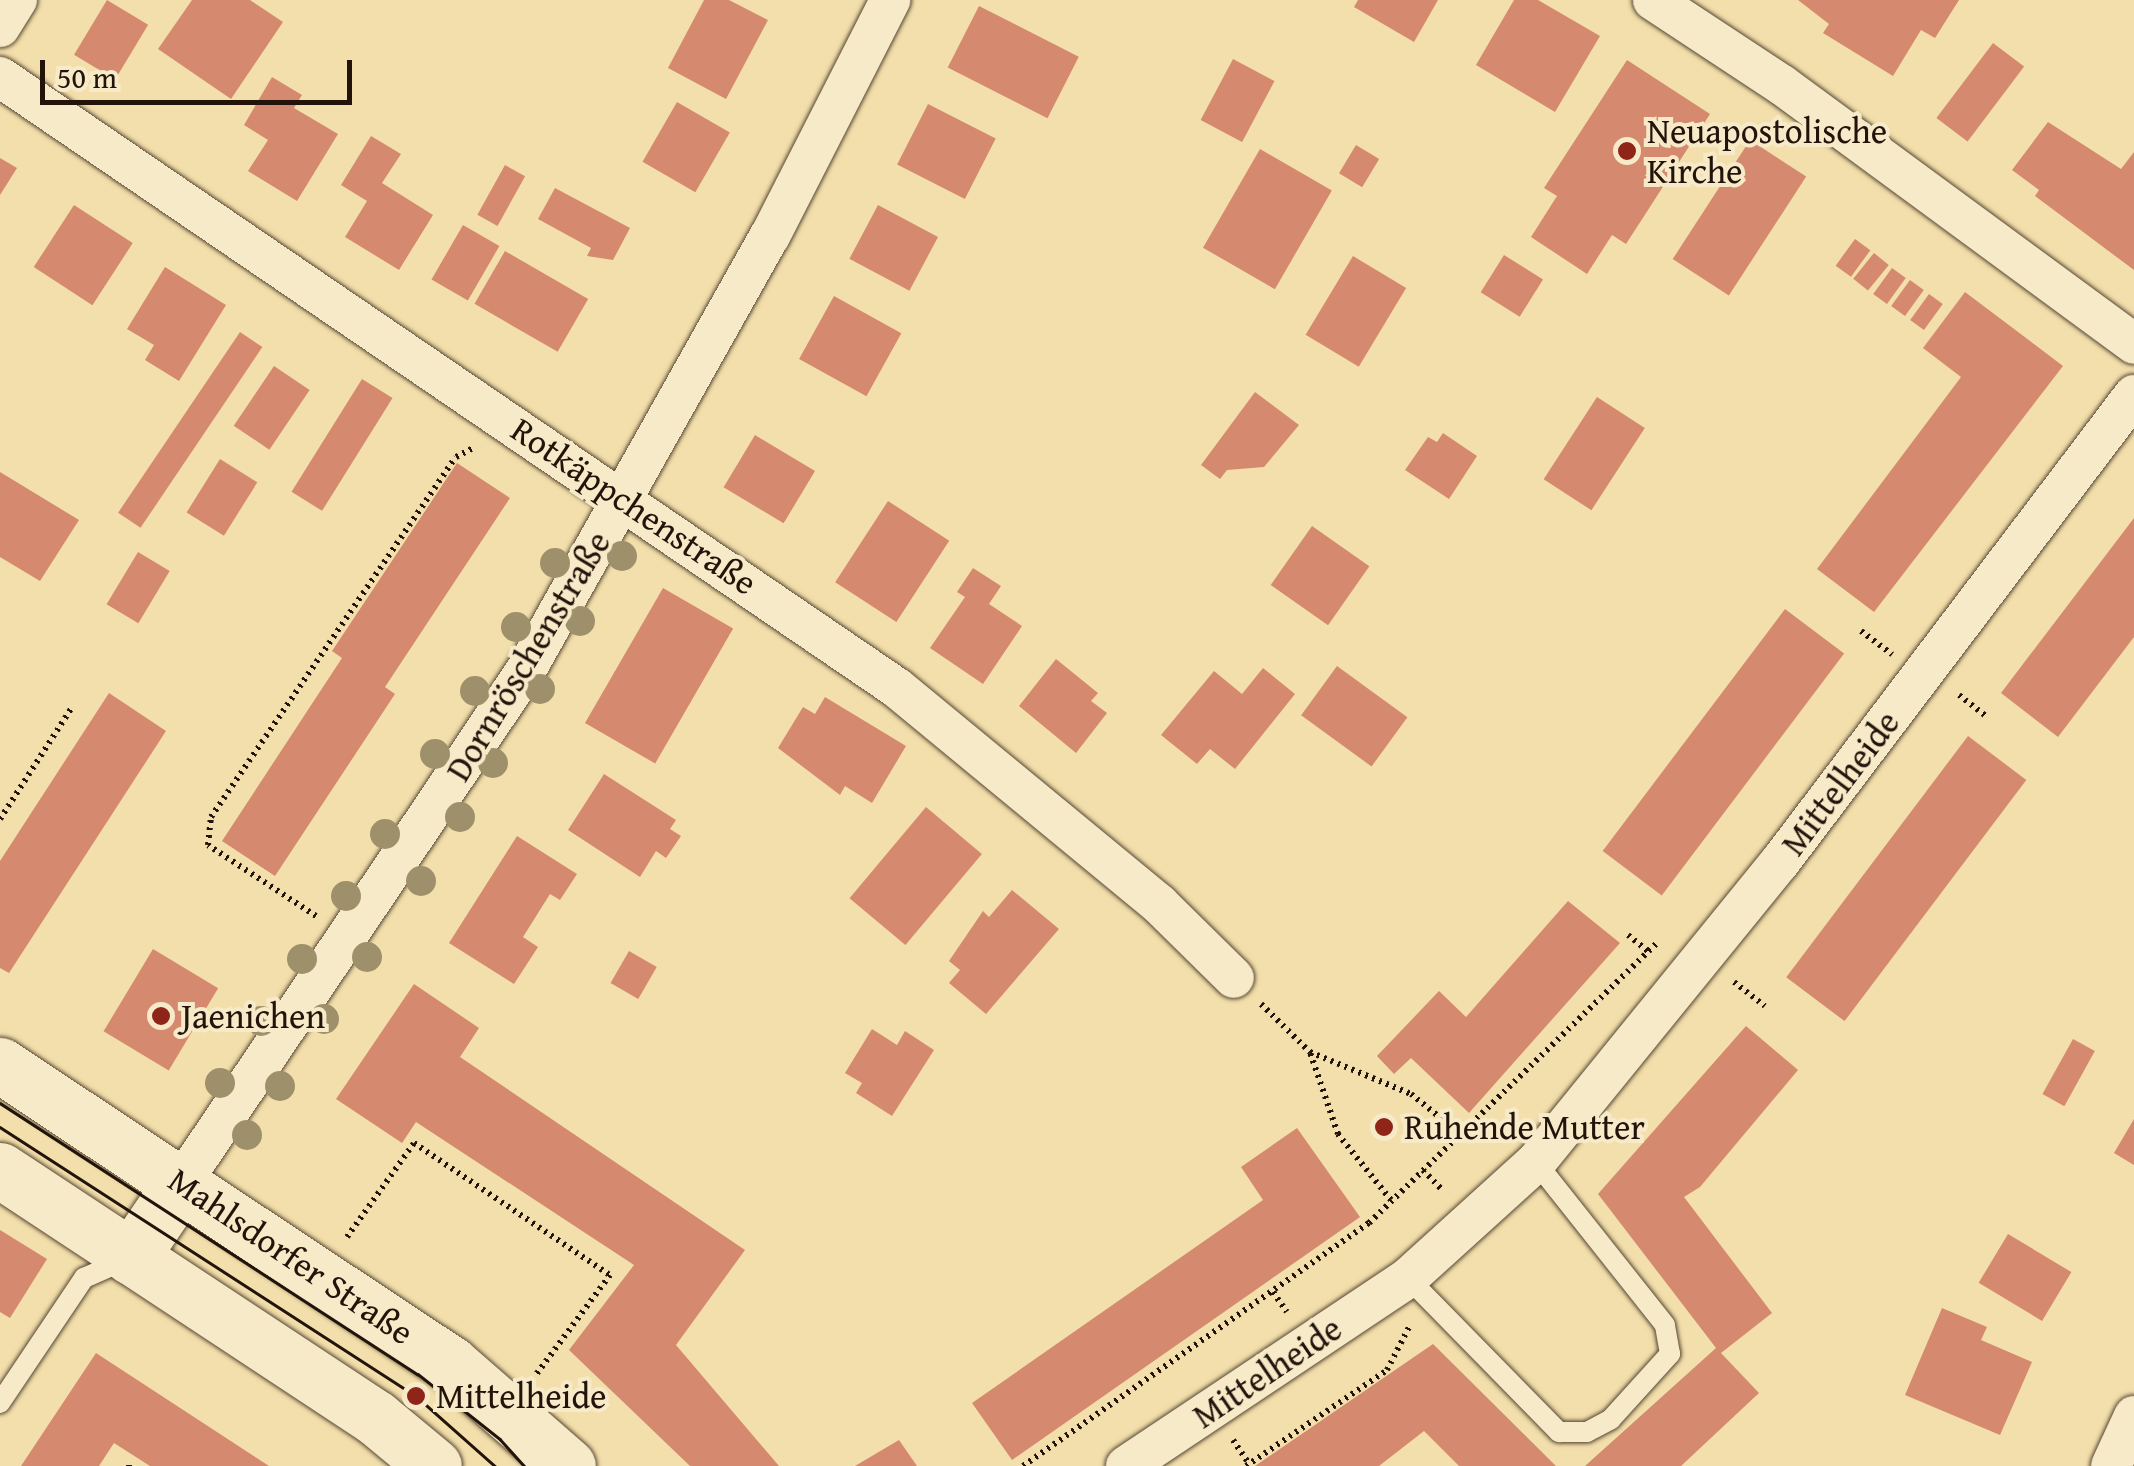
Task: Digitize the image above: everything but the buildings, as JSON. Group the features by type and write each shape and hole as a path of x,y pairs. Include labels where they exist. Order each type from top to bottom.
{"main road":[{"name":"Mahlsdorfer Straße","path":"0,1065 182,1182 451,1364 568,1466"},
{"path":"0,1170 376,1418 434,1466"},
{"path":"131,1257 182,1182"}],"street":[{"path":"0,26 17,0"},
{"name":"Dornröschenstraße","path":"182,1182 526,670 770,236 890,0"},
{"path":"1653,0 1814,108 2134,344"},
{"name":"Rotkäppchenstraße","path":"0,77 624,497 979,752 1159,904 1234,978"},
{"name":"Mittelheide","path":"1126,1466 1416,1288 1536,1162 1780,862 2134,396"},
{"path":"2111,1466 2134,1416"}],"lane":[{"path":"1416,1288 1559,1432 1587,1432 1611,1420 1652,1378 1670,1354 1666,1325 1536,1162"},
{"path":"0,1403 84,1278 131,1257"}],"path":[{"path":"318,916 208,845 211,817 456,456 481,444"},
{"path":"1956,693 1985,715"},
{"path":"0,818 72,710"},
{"path":"1628,935 1648,952"},
{"path":"1023,1466 1273,1292 1391,1200 1463,1136 1661,940"},
{"path":"1732,980 1764,1006"},
{"path":"1272,1015 1310,1052 1411,1094 1463,1136"},
{"path":"1310,1052 1338,1134 1391,1200"},
{"path":"340,1246 414,1143 610,1276 531,1381"},
{"path":"1424,1170 1448,1195"},
{"path":"1227,1431 1248,1465 1387,1370 1416,1288"},
{"path":"1273,1292 1293,1321"}],"tram line":[{"path":"0,1103 418,1374 500,1439 524,1466"},
{"path":"0,1127 416,1396 495,1466"}],"place":[{"name":"Neuapostolische Kirche","path":"1627,151"},
{"name":"Jaenichen","path":"161,1016"},
{"name":"Ruhende Mutter","path":"1384,1127"},
{"name":"Mittelheide","path":"416,1396"}]}
